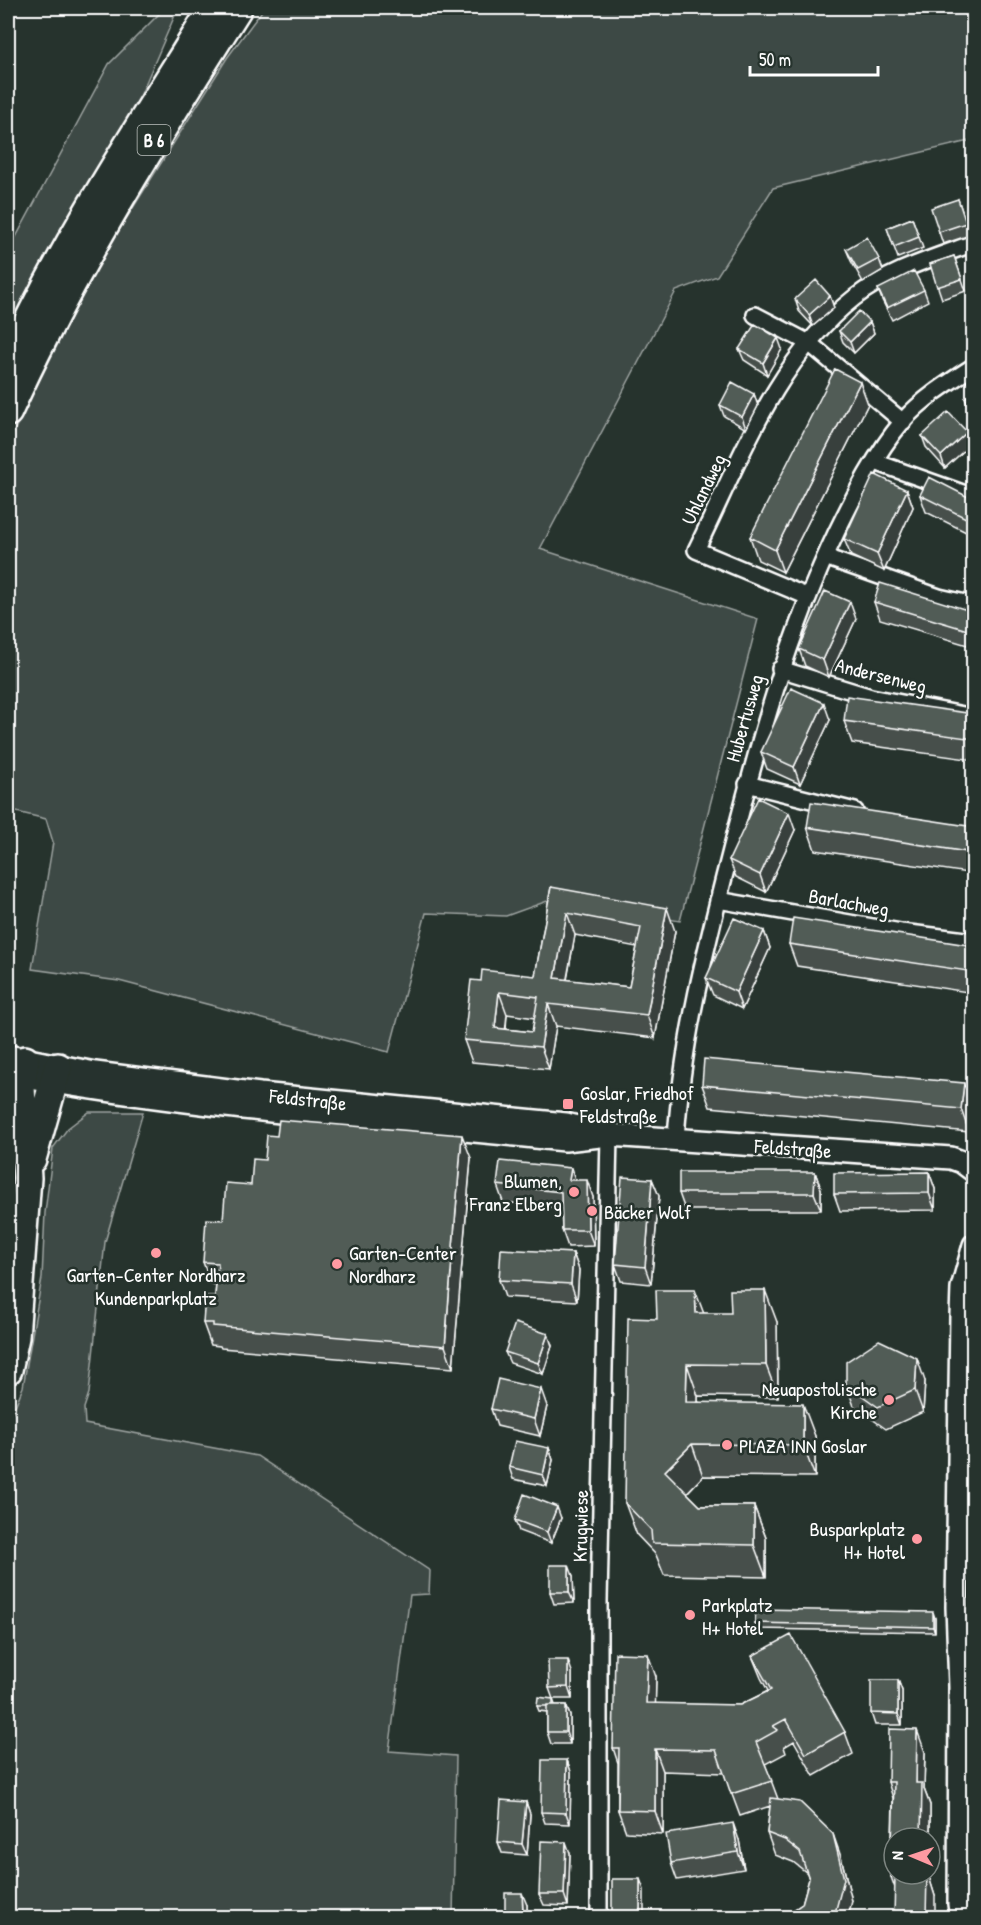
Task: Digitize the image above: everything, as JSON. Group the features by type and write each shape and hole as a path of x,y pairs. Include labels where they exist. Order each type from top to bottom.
{"highway":[{"name":"B 6","path":"8,363 98,198 213,8"},
{"name":"B 6","path":"8,412 75,275 143,158 238,8"},
{"path":"8,1370 15,1337 27,1178 16,1067"},
{"path":"27,1178 56,1075"}],"street":[{"name":"Uhlandweg","path":"806,596 696,550 774,392 809,343 855,298 906,268 974,243"},
{"path":"755,315 809,343 903,422"},
{"name":"Hubertusweg","path":"676,1139 691,1019 718,900 747,784 780,669 806,596 851,502 903,422 941,387 974,366"},
{"path":"876,462 974,497"},
{"path":"825,557 939,597 974,604"},
{"name":"Andersenweg","path":"780,669 871,697 974,717"},
{"path":"747,784 865,813"},
{"name":"Barlachweg","path":"718,900 901,932 974,941"},
{"name":"Feldstraße","path":"16,1067 120,1085 260,1094 566,1124 609,1135 951,1158 962,1162 974,1171"},
{"name":"Krugwiese","path":"598,1917 599,1601 609,1135"},
{"path":"961,1917 959,1904 966,1833 967,1687 957,1607 966,1545 966,1409 962,1288 974,1245"}],"shaded area":[{"path":"165,8 178,8 129,122 8,335 8,252 109,64"},
{"path":"264,8 973,8 973,140 773,188 717,276 676,291 540,549 758,619 680,921 550,900 506,916 426,913 389,1052 119,981 32,969 53,842 46,819 8,810 8,443 99,262 227,58"},
{"path":"89,1112 143,1112 105,1242 89,1393 84,1408 85,1424 257,1456 430,1571 429,1594 410,1595 389,1751 456,1756 453,1917 8,1917 8,1423 23,1387 42,1278 45,1213 53,1148 68,1128"},
{"path":"973,1245 974,1917 955,1918"}],"building":[{"path":"958,199 966,223 939,232 931,208"},
{"path":"912,218 919,237 894,247 887,228"},
{"path":"867,237 879,259 858,270 846,249"},
{"path":"954,256 962,279 937,287 930,264"},
{"path":"914,271 924,290 887,308 878,289"},
{"path":"816,280 830,296 809,315 795,299"},
{"path":"859,311 870,322 850,342 839,331"},
{"path":"755,324 778,338 763,363 739,349"},
{"path":"835,369 860,382 775,550 750,537"},
{"path":"732,382 754,394 742,417 720,405"},
{"path":"974,391 974,409 965,398"},
{"path":"948,412 967,432 941,456 922,436"},
{"path":"874,474 907,490 877,554 844,539"},
{"path":"929,477 974,500 974,522 920,495"},
{"path":"880,583 974,612 974,632 874,602"},
{"path":"825,591 850,602 823,660 799,649"},
{"path":"791,688 824,703 794,767 761,752"},
{"path":"847,696 974,714 974,739 844,721"},
{"path":"758,798 789,813 760,875 729,860"},
{"path":"811,802 974,827 974,853 807,827"},
{"path":"551,887 667,908 647,1015 548,1004 541,1047 464,1040 471,980 481,981 482,970 535,976","holes":["567,913 641,927 629,987 555,978","499,992 538,997 532,1032 495,1028"]},
{"path":"734,918 764,931 736,992 706,978"},
{"path":"793,918 974,946 974,972 789,944"},
{"path":"704,1059 964,1083 961,1109 702,1085"},
{"name":"Garten-Center Nordharz","path":"279,1120 462,1135 445,1346 213,1326 213,1323 203,1323 205,1296 215,1296 218,1263 203,1262 206,1219 223,1220 226,1183 251,1185 253,1159 265,1160 267,1135 277,1136"},
{"path":"500,1161 571,1168 569,1180 587,1180 588,1230 562,1230 561,1192 497,1185"},
{"path":"679,1172 815,1172 814,1193 679,1193"},
{"path":"929,1172 929,1193 834,1194 834,1173"},
{"path":"622,1177 652,1179 645,1267 615,1264"},
{"path":"501,1249 573,1253 571,1284 499,1280"},
{"path":"656,1290 695,1290 696,1313 731,1313 730,1290 765,1290 766,1365 687,1364 686,1402 803,1404 803,1445 692,1444 665,1471 700,1506 754,1506 754,1545 652,1543 651,1530 625,1503 628,1318 657,1319"},
{"path":"515,1323 548,1334 538,1363 505,1352"},
{"path":"879,1340 917,1358 915,1390 878,1407 846,1384 846,1362"},
{"path":"498,1379 541,1389 534,1419 491,1409"},
{"path":"515,1441 549,1448 543,1475 509,1467"},
{"path":"524,1494 557,1507 547,1532 515,1520"},
{"path":"550,1565 569,1565 569,1592 550,1592"},
{"path":"756,1609 933,1612 933,1627 755,1623"},
{"path":"791,1635 845,1732 806,1754 786,1719 773,1726 778,1730 756,1742 772,1781 731,1794 716,1750 655,1749 655,1811 618,1810 619,1748 613,1748 615,1653 648,1654 646,1703 740,1705 771,1690 752,1656"},
{"path":"548,1660 568,1660 568,1687 549,1688"},
{"path":"871,1680 898,1680 898,1714 871,1713"},
{"path":"538,1697 553,1699 553,1705 537,1706"},
{"path":"547,1705 566,1705 566,1732 547,1732"},
{"path":"889,1729 917,1730 916,1783 922,1783 921,1826 893,1826 894,1782 888,1782"},
{"path":"542,1760 567,1760 566,1813 541,1812"},
{"path":"771,1798 800,1802 833,1834 844,1879 834,1917 768,1917 786,1915 802,1904 809,1879 800,1852 785,1840 767,1833"},
{"path":"501,1800 526,1802 522,1844 498,1842"},
{"path":"733,1823 738,1852 671,1863 666,1834"},
{"path":"541,1841 566,1842 564,1894 539,1894"},
{"path":"612,1879 640,1879 640,1917 612,1917"},
{"path":"895,1886 927,1886 926,1917 894,1917"},
{"path":"505,1893 522,1893 523,1912 505,1912"},
{"path":"534,1912 559,1913 559,1917 534,1917"}],"place":[{"name":"Goslar, Friedhof Feldstraße","path":"568,1104"},
{"name":"Blumen, Franz Elberg","path":"574,1192"},
{"name":"Bäcker Wolf","path":"592,1211"},
{"name":"Garten-Center Nordharz Kundenparkplatz","path":"156,1253"},
{"name":"Garten-Center Nordharz","path":"337,1264"},
{"name":"Neuapostolische Kirche","path":"889,1400"},
{"name":"PLAZA INN Goslar","path":"727,1445"},
{"name":"Busparkplatz H+ Hotel","path":"917,1539"},
{"name":"Parkplatz H+ Hotel","path":"690,1615"}]}
